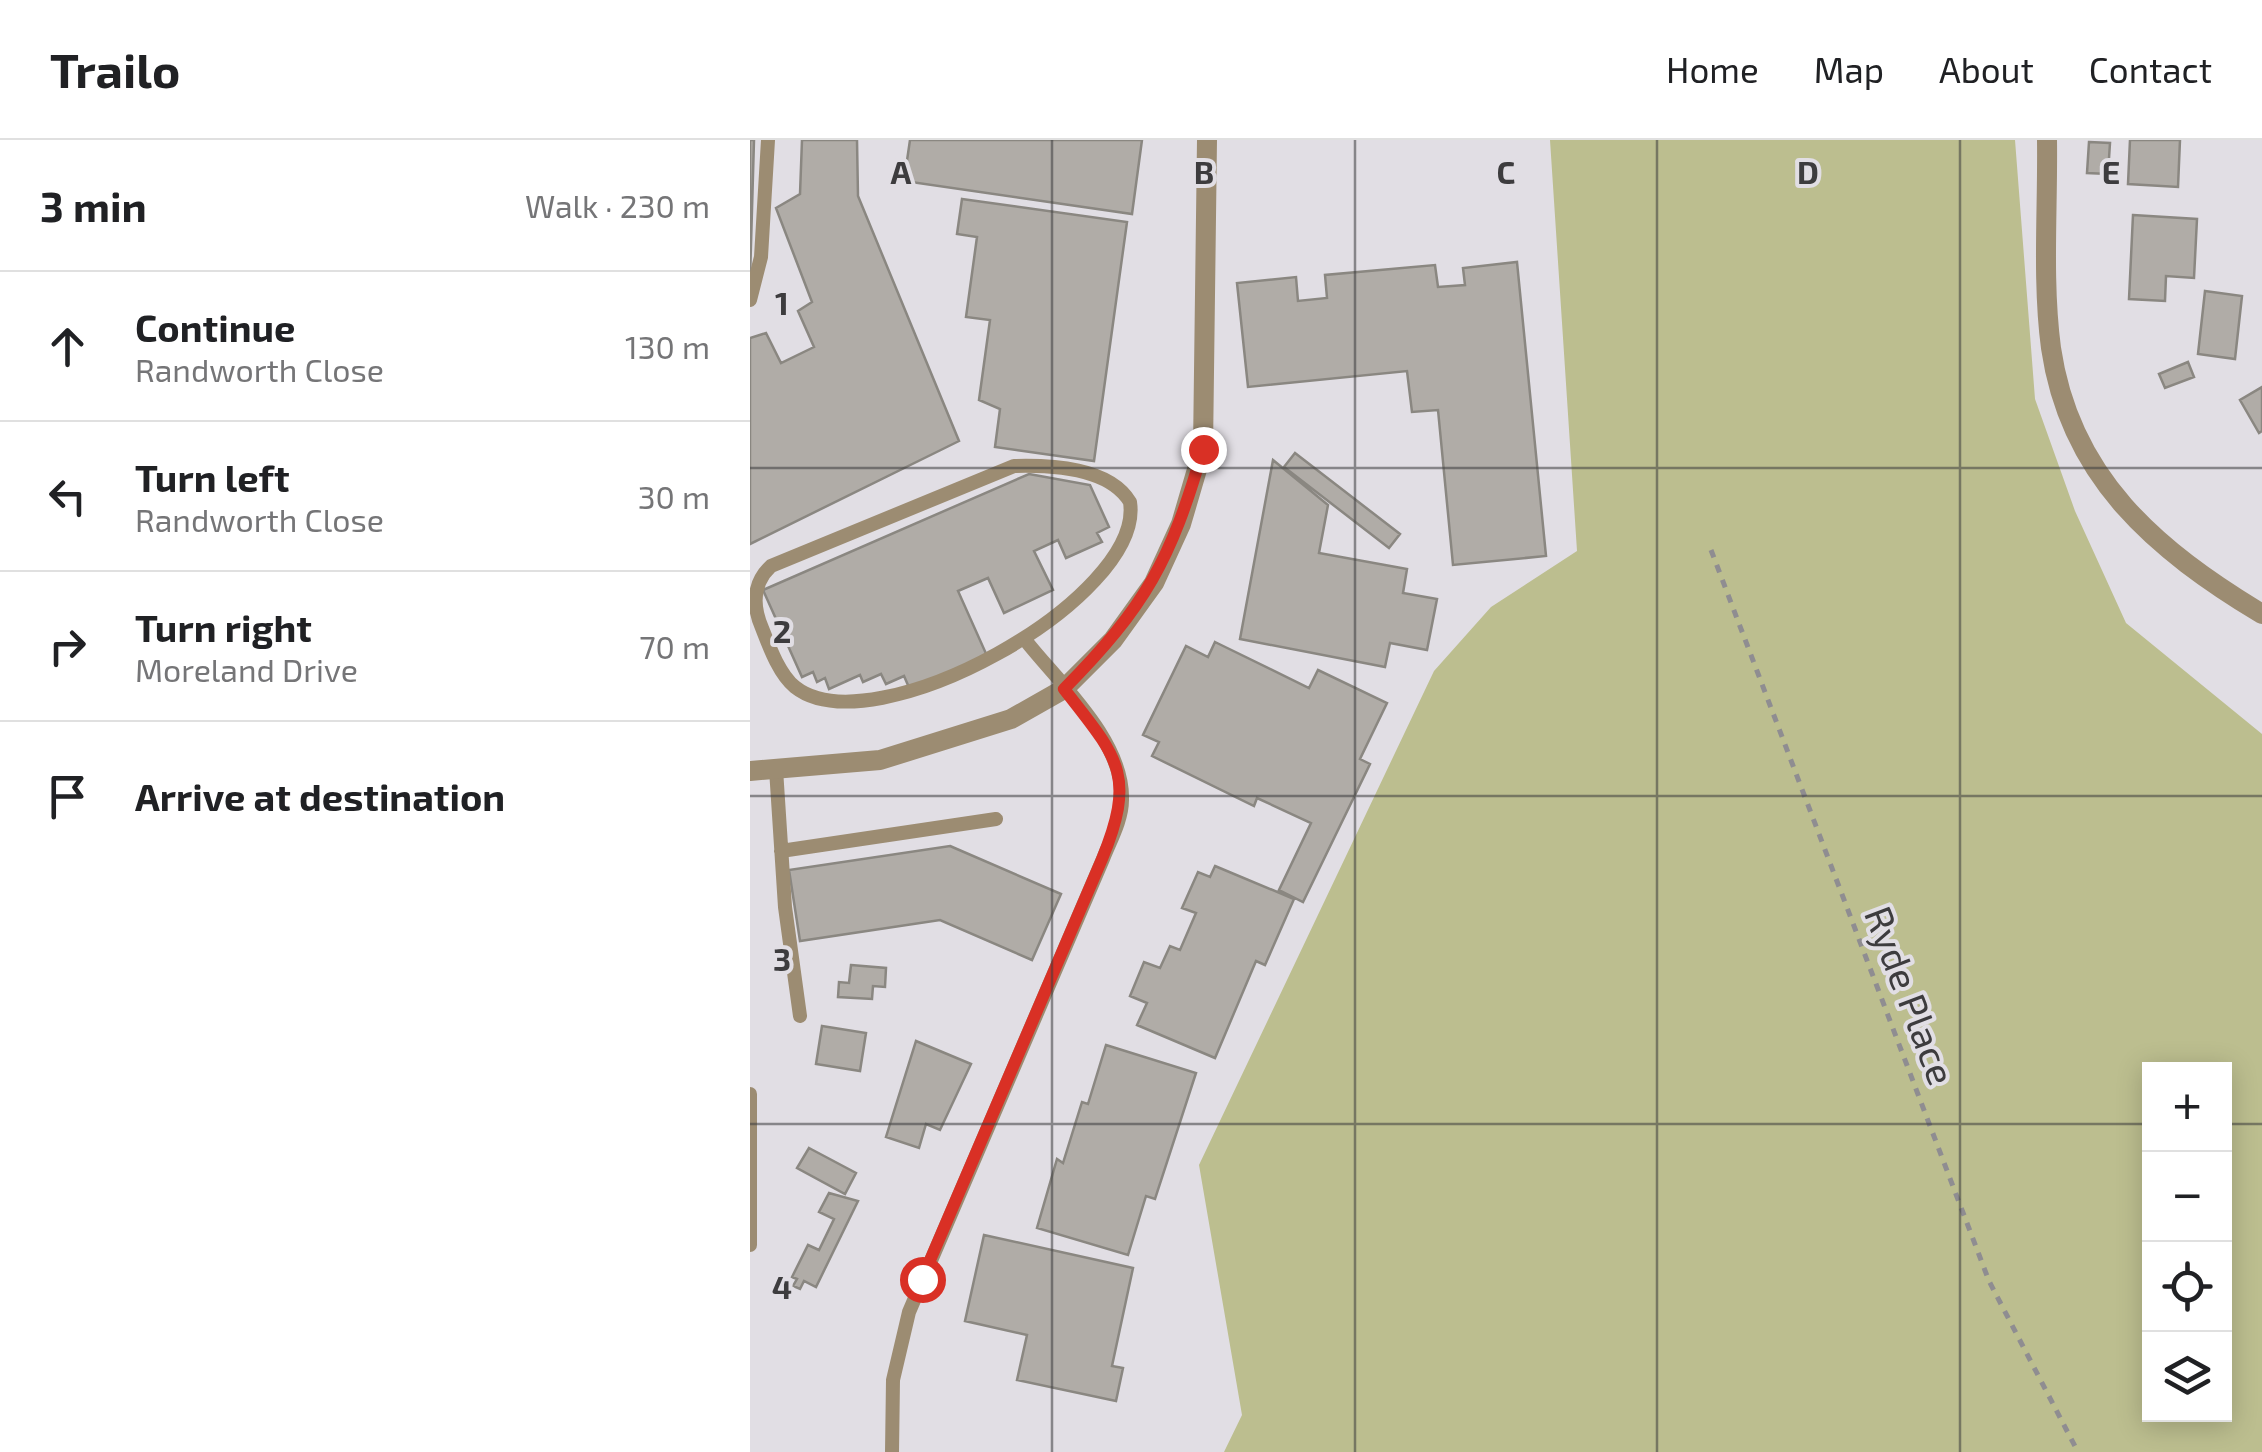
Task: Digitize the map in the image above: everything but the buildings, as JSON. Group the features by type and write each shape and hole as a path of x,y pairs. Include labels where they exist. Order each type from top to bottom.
{"street":[{"path":"750,771 880,760 1011,719 1064,689 1113,640 1154,583 1181,524 1203,449 1206,140"},
{"path":"2047,140 2051,346 2072,425 2124,510 2201,577 2262,614"}],"lane":[{"path":"750,300 761,257 768,140"},
{"path":"1014,466 1054,468 1113,482 1130,502 1129,526 1097,574 1026,641 912,692 846,702 819,698 795,687 782,670 760,624 758,584 771,566 1014,466"},
{"path":"892,1452 893,1380 909,1312 1102,859 1123,801 1118,771 1106,744 1026,641"},
{"path":"776,769 800,1016"},
{"path":"782,851 996,819"},
{"path":"750,1094 750,1246"}],"path":[{"name":"Ryde Place","path":"1711,550 1989,1281 2078,1452"}],"green space":[{"path":"1550,140 2015,140 2035,399 2075,511 2126,623 2262,734 2262,1452 1224,1452 1242,1415 1199,1165 1434,671 1491,607 1577,551"}],"route":[{"path":"922,1279 1117,824 1123,801 1118,771 1106,744 1064,689 1113,640 1154,583 1181,524 1203,449"}]}
